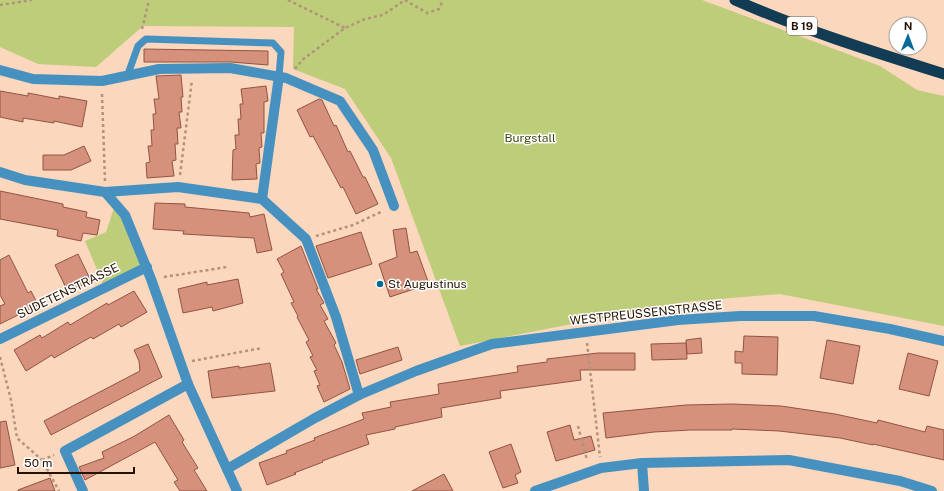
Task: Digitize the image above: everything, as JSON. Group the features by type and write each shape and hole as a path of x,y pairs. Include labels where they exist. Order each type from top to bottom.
{"highway":[{"name":"B 19","path":"736,0 761,12 869,50 944,74"}],"street":[{"path":"0,70 33,79 102,81 128,74 159,69 230,68 283,77 340,101 373,150 394,206"},
{"path":"262,199 283,77"},
{"path":"0,172 25,180 105,192 178,187 262,199 306,239 336,317 359,395"},
{"path":"105,192 125,215 147,267 188,384 237,491"},
{"name":"SUDETENSTRASSE","path":"0,338 147,267"},
{"name":"WESTPREUSSENSTRASSE","path":"227,469 315,418 359,395 416,371 492,344 678,320 740,316 814,316 890,329 944,341"},
{"path":"82,491 65,451 188,384"},
{"path":"535,491 601,468 642,463 789,460 901,486 932,491"},
{"path":"642,463 644,491"}],"lane":[{"path":"128,74 138,46 146,39 273,43 281,52 283,77"}],"path":[{"path":"0,5 32,0"},
{"path":"138,46 149,0"},
{"path":"288,0 345,28"},
{"path":"283,77 302,60 345,28 365,19 383,16 404,0 427,13 439,9 443,0"},
{"path":"102,81 105,192"},
{"path":"178,187 192,82"},
{"path":"306,239 353,225 394,206"},
{"path":"151,278 228,267"},
{"path":"587,343 601,468"},
{"path":"180,363 262,348"},
{"path":"0,357 11,400 17,438 42,460 59,491"},
{"path":"578,426 588,472"}],"green space":[{"name":"Burgstall","path":"0,0 702,0 880,66 917,90 944,96 944,326 780,294 684,302 460,346 391,158 345,89 293,69 294,27 143,26 96,67 38,64 0,47"},
{"path":"114,208 123,218 143,266 103,284 85,241 106,232"}],"building":[{"path":"144,49 268,51 268,65 230,62 144,62"},
{"path":"181,75 183,97 181,97 182,112 179,112 181,128 177,128 178,144 175,144 176,160 172,161 174,176 147,178 146,163 150,162 148,146 152,146 151,130 154,130 153,114 156,114 154,99 159,99 156,76"},
{"path":"266,86 268,101 264,102 264,133 261,133 262,147 259,148 260,163 256,164 257,179 232,180 233,150 236,149 235,135 239,135 238,119 241,119 240,104 243,104 241,89"},
{"path":"0,91 28,96 28,93 59,99 59,96 87,101 82,127 54,121 54,123 23,118 23,122 0,117"},
{"path":"319,99 322,100 334,126 336,125 348,152 350,151 363,177 365,177 378,204 356,214 343,187 341,188 313,136 310,137 297,110"},
{"path":"84,146 91,161 71,170 43,170 43,155 64,155"},
{"path":"0,191 63,204 63,207 87,212 86,217 100,220 97,235 83,233 81,241 57,236 58,230 0,219"},
{"path":"155,203 185,204 185,207 249,213 250,217 264,214 272,250 257,253 254,238 183,234 184,231 153,229"},
{"path":"406,228 410,253 417,251 429,284 390,297 379,264 397,257 393,230"},
{"name":"St Augustinus","path":"361,232 372,264 328,278 316,246"},
{"path":"301,246 318,289 316,289 324,303 320,305 328,319 324,321 336,343 334,345 342,362 350,389 324,402 317,386 320,385 314,371 317,370 310,357 313,356 306,342 309,340 291,303 294,302 281,274 284,272 277,259"},
{"path":"78,254 91,281 68,292 55,265"},
{"path":"9,255 28,293 31,291 38,305 0,324 0,306 5,304 0,295 0,260"},
{"path":"238,279 243,303 213,311 212,307 183,313 178,289 207,282 207,285"},
{"path":"134,291 147,312 121,327 119,324 93,339 91,337 54,358 52,355 26,371 14,350 40,335 42,338 68,322 70,325 107,303 108,305"},
{"path":"744,336 778,337 777,375 742,374 742,363 735,363 735,351 743,352"},
{"path":"701,338 702,353 687,354 686,340"},
{"path":"827,340 860,346 853,384 820,378"},
{"path":"686,343 687,359 652,360 651,344"},
{"path":"148,344 162,377 51,435 44,421 140,371 139,361 134,350"},
{"path":"398,347 402,360 360,374 356,360"},
{"path":"598,353 635,353 635,370 580,370 581,380 500,391 501,398 441,408 442,417 366,435 369,444 322,461 323,462 294,473 296,474 267,485 259,463 287,453 286,451 315,440 314,438 364,419 362,413 391,407 390,402 439,394 438,384 518,372 517,366 547,362 547,359"},
{"path":"908,353 938,361 929,396 899,389"},
{"path":"270,363 275,391 212,398 208,371"},
{"path":"732,404 781,406 835,414 877,423 878,420 925,432 927,426 944,430 944,460 840,438 779,431 732,429 690,430 654,432 606,438 603,413 686,405"},
{"path":"169,415 184,440 182,442 198,468 194,470 207,491 180,491 174,482 178,480 155,442 85,480 79,467 104,458 102,452 133,437"},
{"path":"6,421 15,465 0,468 0,422"},
{"path":"570,425 574,440 591,436 595,450 556,461 547,432"},
{"path":"511,444 521,472 515,475 518,483 503,488 489,452"},
{"path":"444,474 453,491 412,491"},
{"path":"50,478 55,491 18,491 18,490"}],"place":[{"name":"St Augustinus","path":"380,284"}]}
